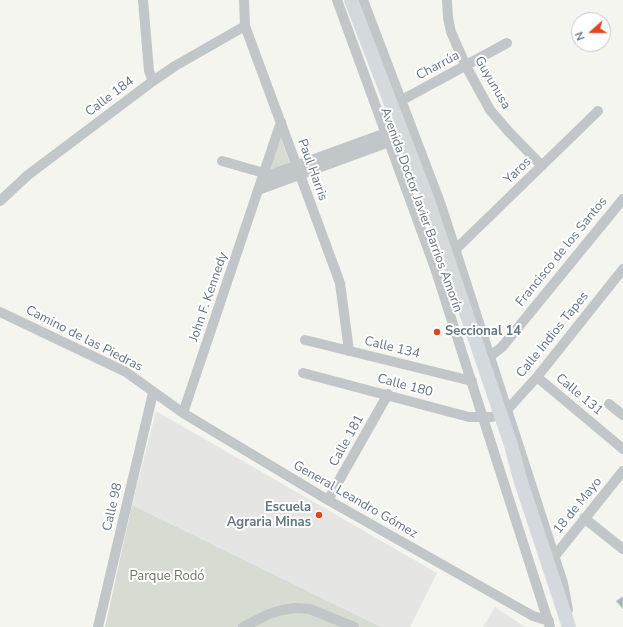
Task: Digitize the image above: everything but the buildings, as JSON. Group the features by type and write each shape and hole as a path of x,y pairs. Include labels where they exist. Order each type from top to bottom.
{"highway":[{"name":"Avenida Doctor Javier Barrios Amorín","path":"345,0 393,136 496,414 559,625"},
{"name":"Avenida Doctor Javier Barrios Amorín","path":"351,0 389,100 393,136"}],"street":[{"path":"143,0 149,71 153,81"},
{"name":"Paul Harris","path":"244,0 245,26 340,283 348,351"},
{"name":"Avenida Doctor Javier Barrios Amorín","path":"337,0 393,136 411,198 472,381 496,414 554,557 566,594 559,625"},
{"name":"Avenida Doctor Javier Barrios Amorín","path":"363,0 441,205 489,357 496,414"},
{"name":"Guyunusa","path":"447,0 448,18 451,32 466,66 490,110 542,166"},
{"name":"Calle 184","path":"0,201 28,175 153,81 175,66 245,26"},
{"name":"Charrúa","path":"402,100 507,43"},
{"name":"Yaros","path":"455,250 598,111"},
{"name":"John F. Kennedy","path":"183,413 281,122"},
{"path":"258,190 298,170 393,136"},
{"path":"222,161 263,175 298,170"},
{"name":"Francisco de los Santos","path":"489,357 502,347 623,199"},
{"name":"Calle Indios Tapes","path":"496,414 537,377 623,269"},
{"name":"Camino de las Piedras","path":"0,312 112,365 132,376 153,393"},
{"name":"Calle 134","path":"305,340 472,381"},
{"name":"Calle 180","path":"303,373 388,394 469,417 496,414"},
{"name":"Calle 131","path":"537,377 623,449"},
{"name":"General Leandro Gómez","path":"153,393 183,413 328,500 533,616 559,625"},
{"name":"Calle 98","path":"98,627 153,393"},
{"name":"Calle 181","path":"328,500 388,394"},
{"path":"609,404 623,415"},
{"name":"18 de Mayo","path":"554,557 623,471"},
{"path":"584,518 623,549"},
{"path":"243,627 269,614 296,608 310,609 320,612 354,627"}],"shaded area":[{"path":"156,411 437,573 410,627 381,627 132,505"},
{"path":"495,607 525,627 483,627"}],"green space":[{"path":"279,137 281,138 290,164 269,171"},
{"name":"Parque Rodó","path":"132,505 381,627 105,627"}],"place":[{"name":"Seccional 14","path":"437,332"},
{"name":"Escuela Agraria Minas","path":"319,515"}]}
